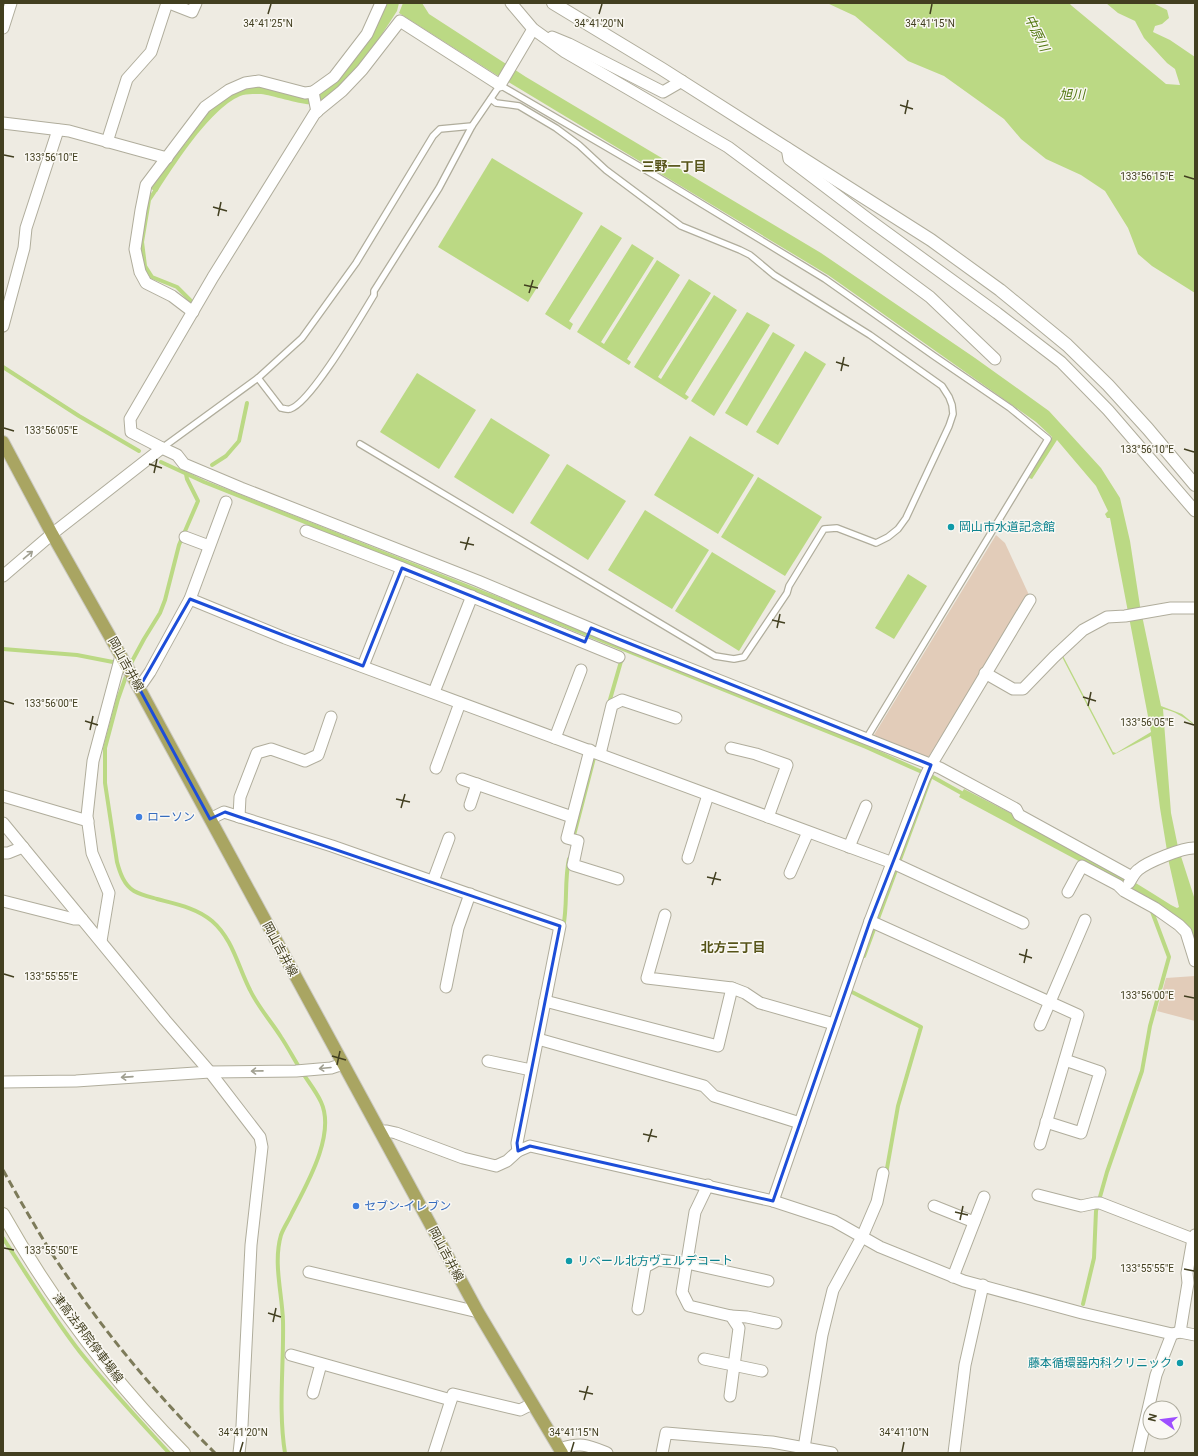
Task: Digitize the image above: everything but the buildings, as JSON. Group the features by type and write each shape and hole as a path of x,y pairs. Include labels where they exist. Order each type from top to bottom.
{"main road":[{"name":"岡山吉井線","path":"3,442 121,661 137,683 478,1312 561,1451"}],"street":[{"path":"3,28 11,3"},
{"path":"107,142 127,79 151,52 168,3 192,12 196,3"},
{"path":"193,312 172,296 146,283 140,272 136,249 146,185 205,107 229,90 245,83 259,82 305,93 313,92 334,78 367,34 381,3"},
{"path":"511,3 533,29 566,52 728,147 930,297 995,359"},
{"path":"553,3 682,81 931,240 1000,290 1067,345 1108,385 1195,484"},
{"path":"533,29 501,83 400,21 362,70 342,91 315,113 213,277 130,419 131,432 177,455 184,464 478,581 588,635 619,657"},
{"path":"533,29 569,44 663,92 682,81"},
{"path":"313,92 317,112"},
{"path":"3,123 69,131 167,158"},
{"path":"3,326 24,248 26,228 58,130"},
{"path":"787,148 789,159 868,219 997,313 1060,362 1108,410 1195,511"},
{"path":"3,576 52,534 162,448"},
{"path":"137,683 150,672 190,599 226,502"},
{"path":"306,531 472,596 588,635 866,739 928,771 940,768 1016,809 1019,815 1128,884 1154,908 1186,932 1195,961"},
{"path":"185,536 209,546"},
{"path":"363,666 402,568"},
{"path":"434,692 472,596"},
{"path":"190,599 285,638 896,864 1023,923"},
{"path":"773,1201 834,1024 896,864 928,771 985,673 1030,600"},
{"path":"985,673 1013,689 1024,689 1054,657 1083,630 1107,617 1125,616 1171,608 1195,608"},
{"path":"101,941 109,893 92,853 88,821 93,761 121,661"},
{"path":"555,738 581,670"},
{"path":"618,879 574,865 578,841 567,838 572,817 595,752 612,705 622,700 676,718"},
{"path":"436,768 460,702"},
{"path":"240,817 240,797 257,753 271,749 304,761 318,755 331,717"},
{"path":"731,748 756,754 787,765 768,817"},
{"path":"462,779 572,817"},
{"path":"470,805 477,784"},
{"path":"688,858 708,795"},
{"path":"3,796 88,821"},
{"path":"849,847 866,806"},
{"path":"210,819 224,812 332,846 560,926 541,1040 531,1070 517,1142 518,1151"},
{"path":"3,823 165,1020 210,1072 260,1137 262,1148 252,1245 242,1418 238,1453"},
{"path":"790,873 808,832"},
{"path":"433,881 449,838"},
{"path":"3,853 8,853 23,847"},
{"path":"1068,892 1082,866 1118,886 1128,884 1139,869 1180,850 1195,848"},
{"path":"446,987 458,928 470,894"},
{"path":"3,901 74,919 82,919"},
{"path":"665,915 647,978 732,988 744,993 760,1003 834,1024"},
{"path":"1040,1025 1048,1002 1085,920"},
{"path":"874,923 1078,1016 1040,1144"},
{"path":"548,1002 718,1046 732,988"},
{"path":"541,1040 704,1086 714,1096 800,1123"},
{"path":"1046,1122 1082,1133 1100,1072 1065,1060"},
{"path":"488,1061 531,1070"},
{"path":"3,1082 76,1081 210,1072 301,1070 330,1068 343,1064"},
{"path":"380,1131 396,1133 463,1158 496,1166 507,1161 518,1151 530,1146 708,1185 773,1201 834,1221 880,1247 953,1277 1082,1313 1176,1333 1195,1335"},
{"path":"804,1448 822,1335 833,1290 862,1237 877,1202 883,1173"},
{"path":"708,1185 695,1212 682,1292 689,1306 731,1316 747,1317 776,1323"},
{"path":"1038,1195 1081,1206 1098,1203 1194,1237 1187,1273 1188,1283 1176,1333 1156,1375 1138,1453"},
{"path":"953,1277 984,1196"},
{"path":"934,1206 974,1222"},
{"name":"津高法界院停車場線","path":"3,1214 34,1266 66,1312 133,1397 184,1453"},
{"path":"638,1309 645,1267 658,1260 687,1263 768,1281"},
{"path":"309,1272 478,1312"},
{"path":"954,1453 964,1365 983,1285"},
{"path":"730,1396 739,1328 731,1316"},
{"path":"291,1356 451,1400"},
{"path":"704,1359 762,1371"},
{"path":"313,1393 321,1364"},
{"path":"434,1453 453,1394 520,1410 532,1404"},
{"path":"662,1453 666,1433 772,1442 832,1453"},
{"path":"561,1451 572,1445 586,1445 607,1453"}],"lane":[{"path":"258,378 280,408 290,409 300,402 311,389 336,357 374,295 374,291 439,188 472,126 501,83 825,279 1010,408 1048,440 866,739"},
{"path":"360,444 715,656 734,659 744,657 787,593 789,586 824,529 837,528 876,543 888,537 898,529 906,518 949,426 953,414 952,405 949,396 942,386 870,335 774,275 750,255 681,226 606,170 579,145 556,128 519,106 496,102 491,99"},
{"path":"162,448 258,378 302,338 356,263 433,136 440,129 472,126"}],"highlighted area":[{"path":"402,568 585,642 591,628 931,765 870,921 773,1201 530,1146 518,1151 517,1143 560,926 225,812 210,819 139,688 190,599 363,666"}],"shaded area":[{"path":"996,535 1005,543 1029,595 929,756 924,757 874,735"},
{"path":"1195,976 1195,1021 1157,1011 1166,978"}],"water":[{"path":"383,3 399,3 397,11 371,51 337,90 325,99 312,104 261,94 243,95 231,101 207,123 173,167 157,192 149,188 183,143 185,144 188,140 186,138 204,113 234,90 260,85 307,96 325,87"},
{"path":"403,3 422,3 429,14 526,77 821,253 975,358 1049,411 1101,468 1120,498 1130,541 1140,606 1161,706 1182,714 1193,723 1175,713 1163,709 1171,813 1178,847 1195,900 1195,953 1188,934 1118,882 959,797 964,789 1069,844 1171,905 1177,908 1179,907 1169,863 1151,736 1113,755 1061,655 1062,654 1113,752 1116,753 1151,732 1110,518 1107,518 1105,514 1108,511 1096,486 1057,440 1032,479 1029,478 1052,437 1036,422 828,275 495,74 399,13"},
{"name":"旭川","path":"827,3 1069,3 1166,84 1180,85 1175,69 1167,63 1144,38 1135,21 1118,13 1106,3 1153,3 1167,10 1169,18 1162,24 1155,26 1153,32 1170,40 1195,57 1195,293 1152,266 1138,254 1128,228 1105,191 1081,175 1046,159 1021,139 1004,119 944,76 908,61 855,16"},
{"path":"492,158 583,213 528,302 438,247"},
{"path":"601,225 622,238 569,321 573,324 570,330 545,314"},
{"path":"632,244 654,258 601,342 604,344 657,260 680,275 627,359 631,362 629,365 577,332"},
{"path":"689,279 711,293 658,377 661,379 714,295 737,310 685,394 689,397 686,400 634,367"},
{"path":"747,312 770,325 714,416 691,401"},
{"path":"773,332 795,345 747,426 725,413"},
{"path":"805,351 826,364 778,445 756,432"},
{"path":"417,373 476,410 439,469 380,432"},
{"path":"491,418 550,455 513,514 454,477"},
{"path":"690,436 754,475 718,534 654,495"},
{"path":"567,464 626,501 588,560 530,523"},
{"path":"758,477 822,517 785,576 721,537"},
{"path":"645,510 709,550 672,609 608,570"},
{"path":"712,552 776,591 739,651 675,611"},
{"path":"908,574 927,586 894,639 875,628"}],"waterway":[{"path":"157,188 149,200 142,242 145,266 152,277 177,287 191,301"},
{"path":"3,367 79,416 139,451"},
{"path":"212,465 226,456 239,441 247,403"},
{"path":"161,462 204,482 866,747 931,776 965,795"},
{"path":"186,474 198,501 179,545 165,600 160,613 130,665 118,699 105,748 105,783 117,862 125,882 134,891 140,894 186,907 200,913 219,928 230,945 253,996 318,1095 325,1115 325,1129 318,1159 312,1174 282,1232 279,1246 278,1267 283,1321 282,1420 285,1453"},
{"path":"3,649 77,655 118,663"},
{"path":"609,703 622,658"},
{"path":"573,839 595,754"},
{"path":"864,956 931,776"},
{"path":"563,928 569,859"},
{"path":"1083,1304 1094,1258 1096,1211 1107,1172 1142,1071 1150,1026 1169,957 1151,909"},
{"path":"851,988 850,991 921,1027 898,1106 886,1174"},
{"path":"3,1238 50,1310 80,1352 169,1453"}],"railway":[{"path":"3,1170 49,1249 106,1330 126,1356 170,1406 215,1453"}],"place":[{"name":"岡山市水道記念館","path":"951,527"},
{"name":"ローソン","path":"139,817"},
{"name":"セブン-イレブン","path":"356,1206"},
{"name":"リベール北方ヴェルデコート","path":"569,1261"},
{"name":"藤本循環器内科クリニック","path":"1180,1363"}],"district":[{"name":"三野一丁目","path":"674,166"},
{"name":"北方三丁目","path":"733,947"}],"water label":[{"name":"中原川","path":"1037,33"}]}
